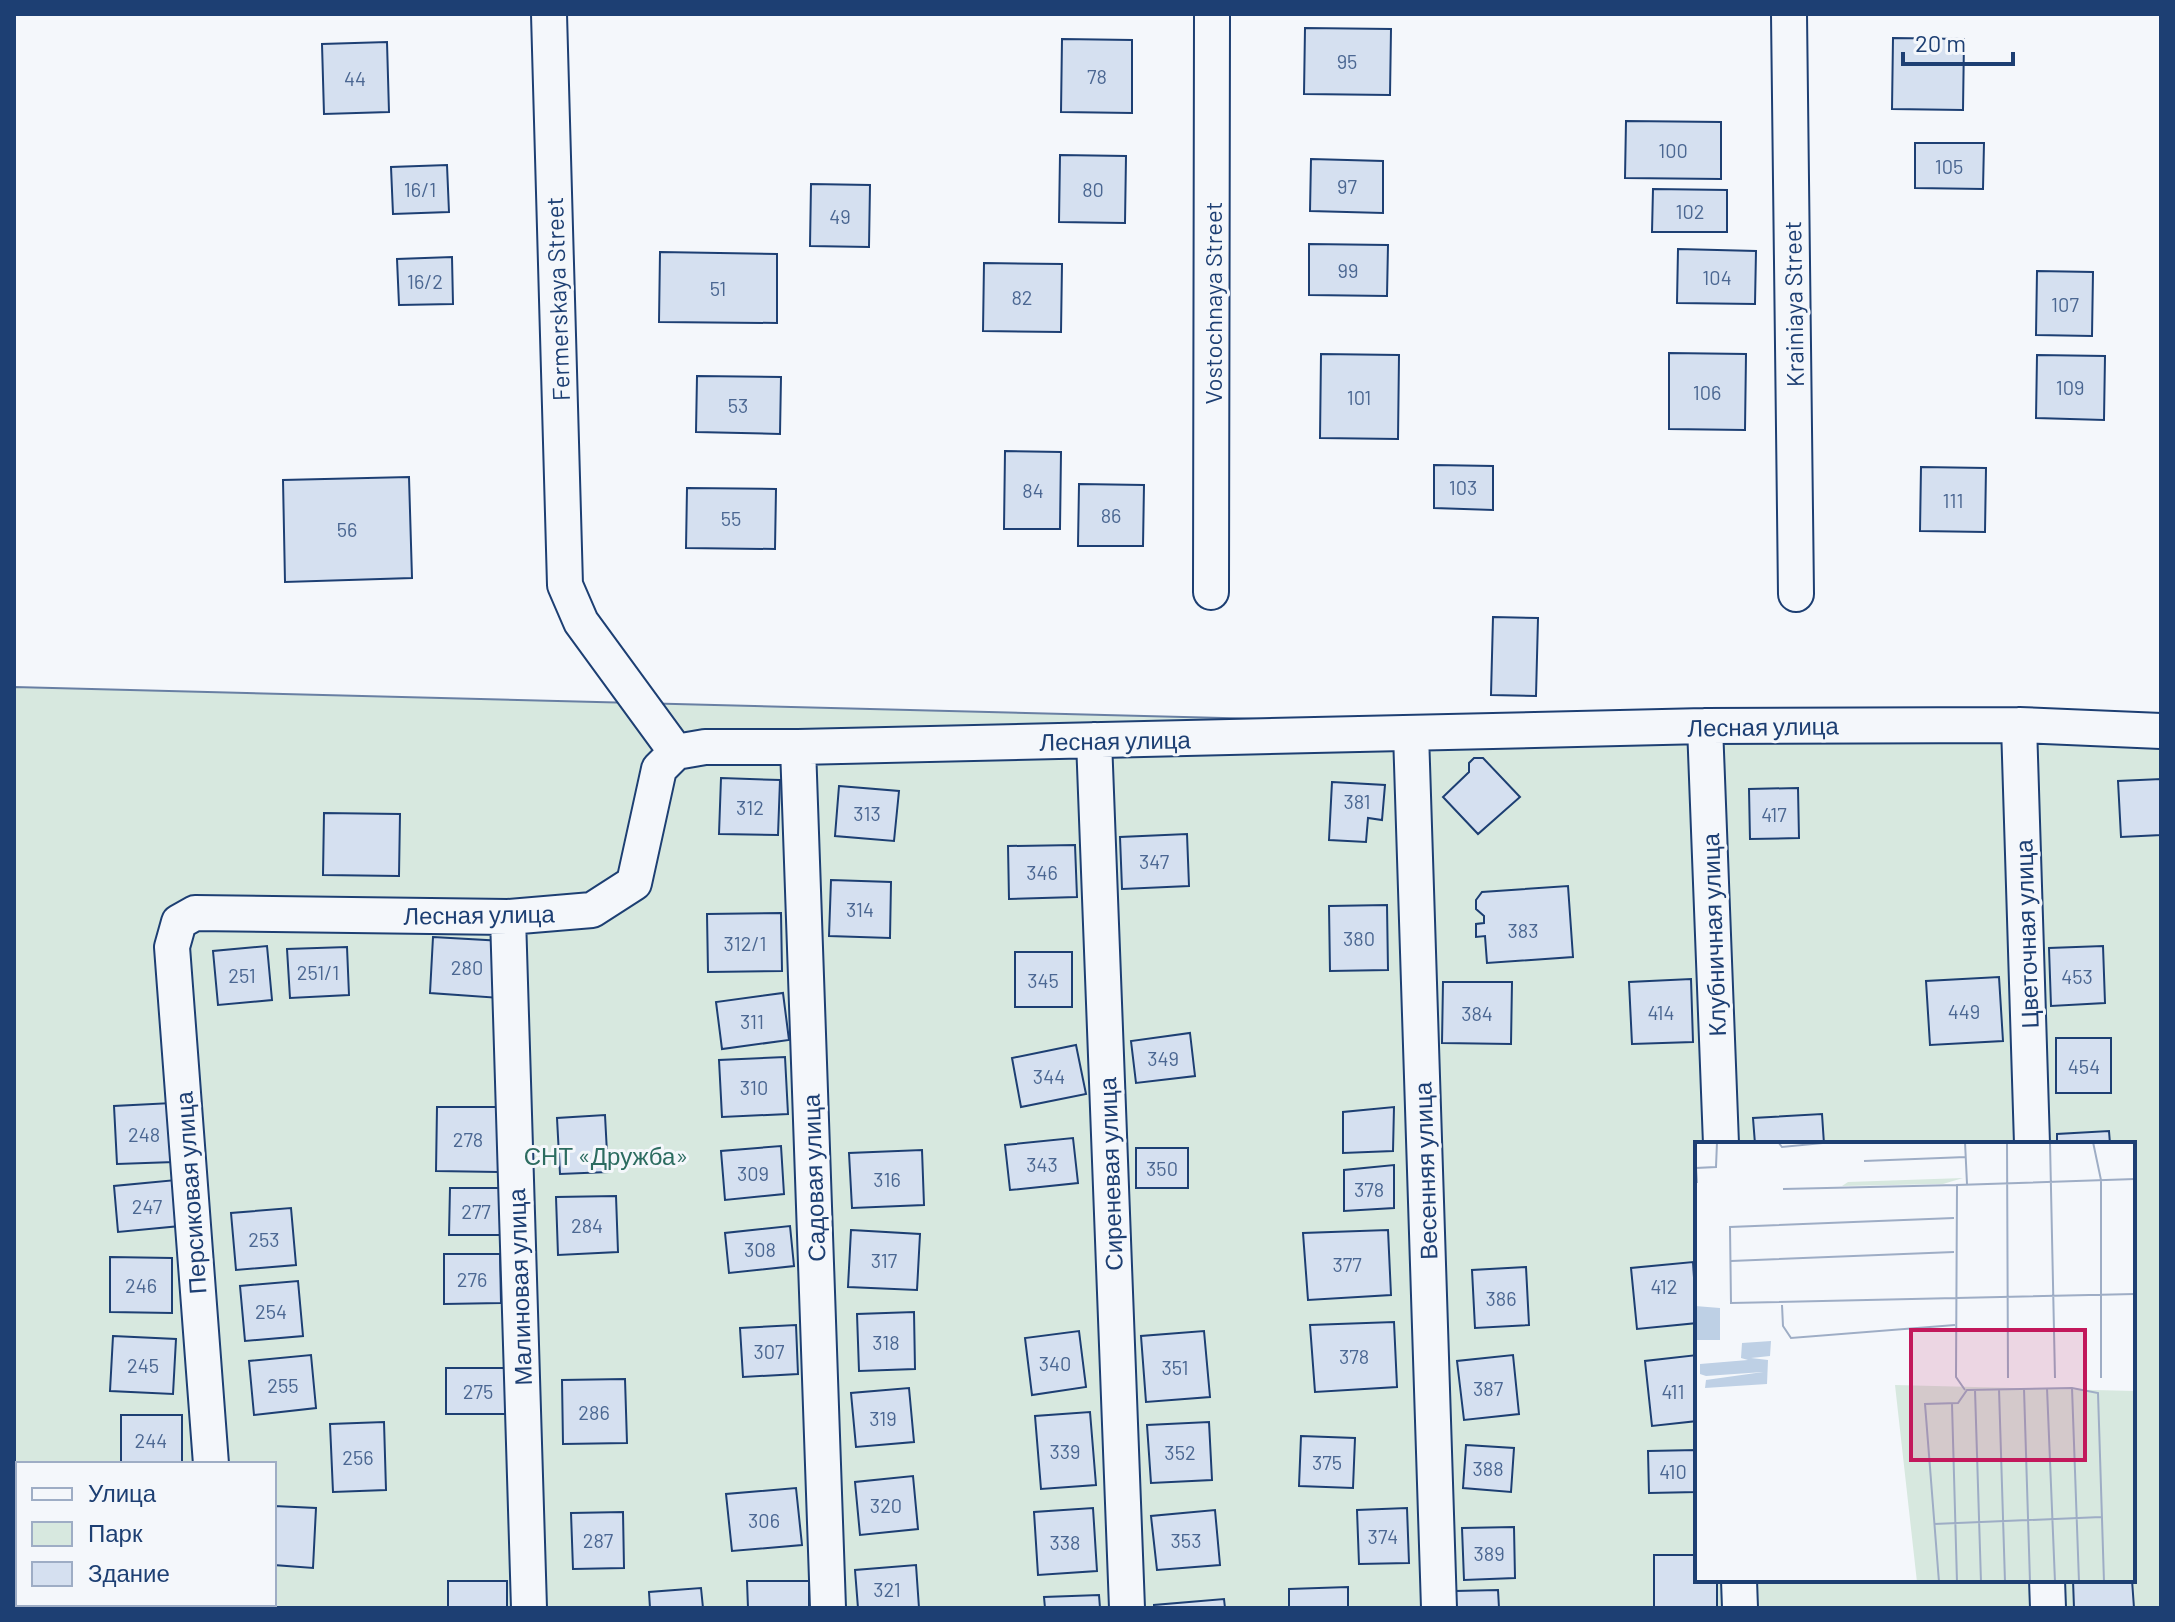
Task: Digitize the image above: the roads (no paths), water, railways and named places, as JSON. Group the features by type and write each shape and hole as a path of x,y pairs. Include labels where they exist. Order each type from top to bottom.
{"street":[{"name":"Fermerskaya Street","path":"549,14 565,585 581,622 676,752"},
{"name":"Vostochnaya Street","path":"1211,592 1212,14"},
{"name":"Krainiaya Street","path":"1789,14 1796,594"},
{"name":"Лесная улица","path":"179,922 195,913 508,917 592,910 634,883 659,769 676,752 705,747 1705,726 2019,725 2161,731"},
{"name":"Цветочная улица","path":"2019,725 2032,1142"},
{"name":"Клубничная улица","path":"1705,726 1721,1142"},
{"name":"Весенняя улица","path":"1411,733 1439,1608"},
{"name":"Сиреневая улица","path":"1094,740 1127,1608"},
{"name":"Садовая улица","path":"798,747 828,1608"},
{"name":"Малиновая улица","path":"508,917 529,1608"},
{"name":"Персиковая улица","path":"179,922 172,947 211,1462"},
{"path":"1739,1582 1740,1608"},
{"path":"2047,1582 2048,1608"}],"park label":[{"name":"СНТ «Дружба»","path":"606,1155"}]}
